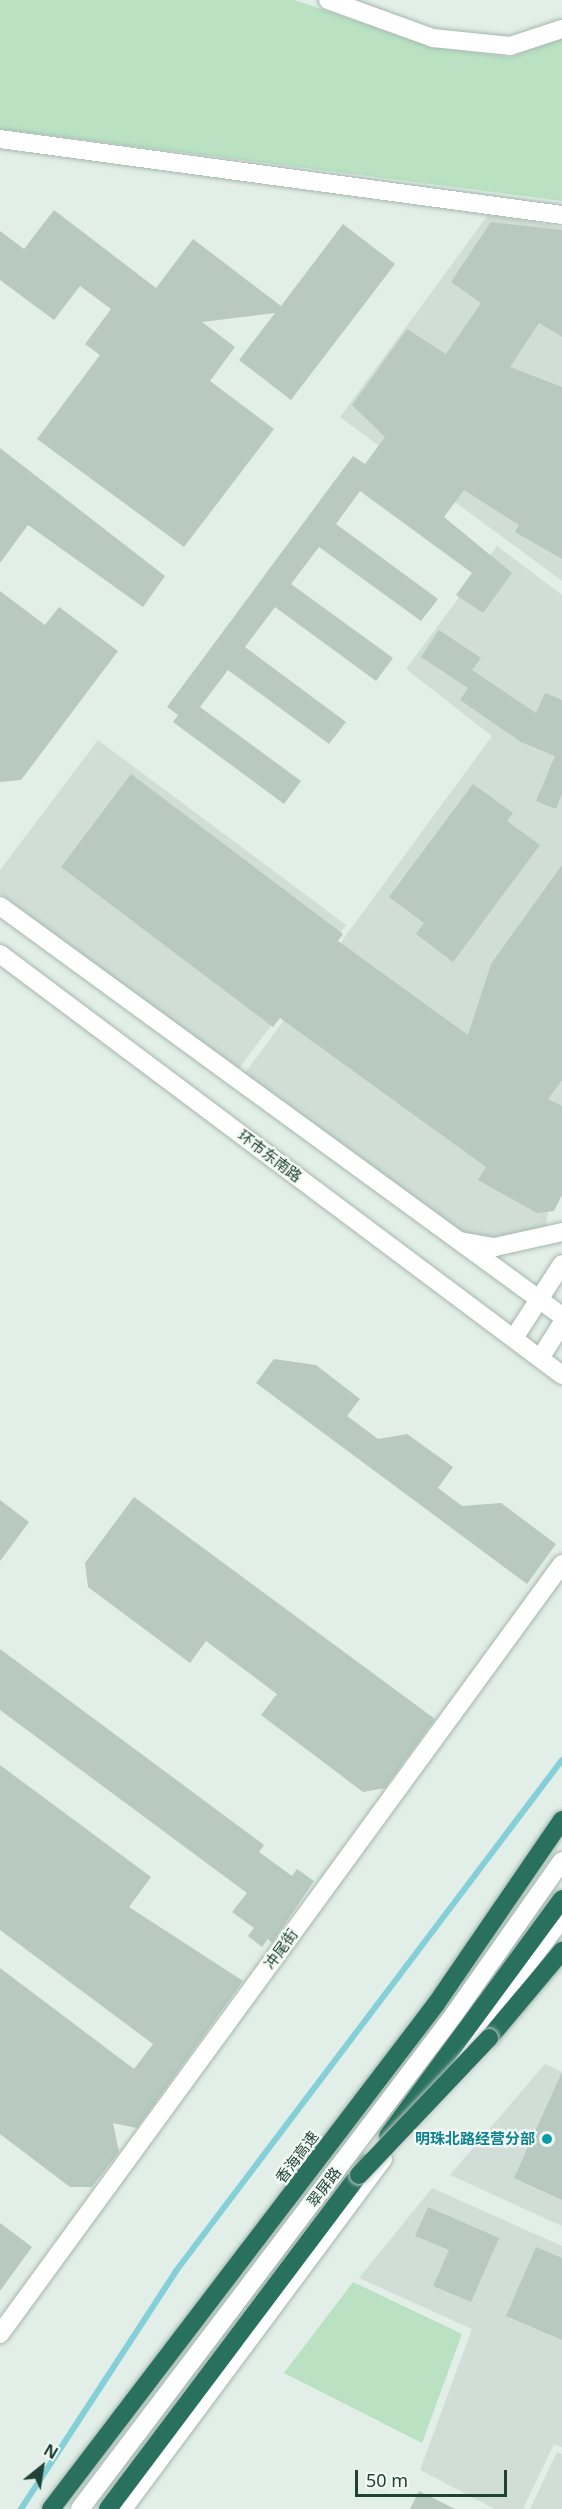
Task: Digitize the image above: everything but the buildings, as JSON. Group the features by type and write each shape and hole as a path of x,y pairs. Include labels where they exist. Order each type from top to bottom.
{"highway":[{"name":"香海高速","path":"51,2509 436,2004 562,1820"},
{"path":"108,2509 359,2175 562,1899"},
{"path":"359,2175 489,2038 562,1951"}],"main road":[{"path":"327,0 433,38 510,46 562,29"},
{"path":"0,139 562,215"},
{"path":"0,906 562,1316"},
{"name":"环市东南路","path":"0,954 541,1357 562,1376"},
{"path":"456,1240 495,1246 562,1232"},
{"path":"514,1338 562,1264"},
{"path":"541,1357 562,1324"},
{"name":"冲尾街","path":"0,2334 562,1564"},
{"name":"翠屏路","path":"80,2509 453,2016 562,1861"},
{"name":"翠屏路","path":"123,2509 562,1918"}],"shaded area":[{"path":"488,215 562,227 562,581 340,417"},
{"path":"497,546 562,595 562,1116 545,1233 470,1244 243,1076 492,736 406,669"},
{"path":"98,740 346,925 237,1071 0,893 0,870"},
{"path":"545,2064 562,2072 562,2226 450,2175"},
{"path":"432,2188 562,2246 562,2447 554,2444 523,2509 495,2509 420,2470 472,2329 359,2278"},
{"path":"557,2452 562,2454 562,2509 530,2509"}],"green space":[{"path":"0,0 295,0 431,47 511,57 562,38 562,201 0,129"},
{"path":"353,2282 462,2334 422,2443 284,2373"}],"waterway":[{"path":"21,2509 176,2271 562,1760"}],"place":[{"name":"明珠北路经营分部","path":"547,2139"}]}
